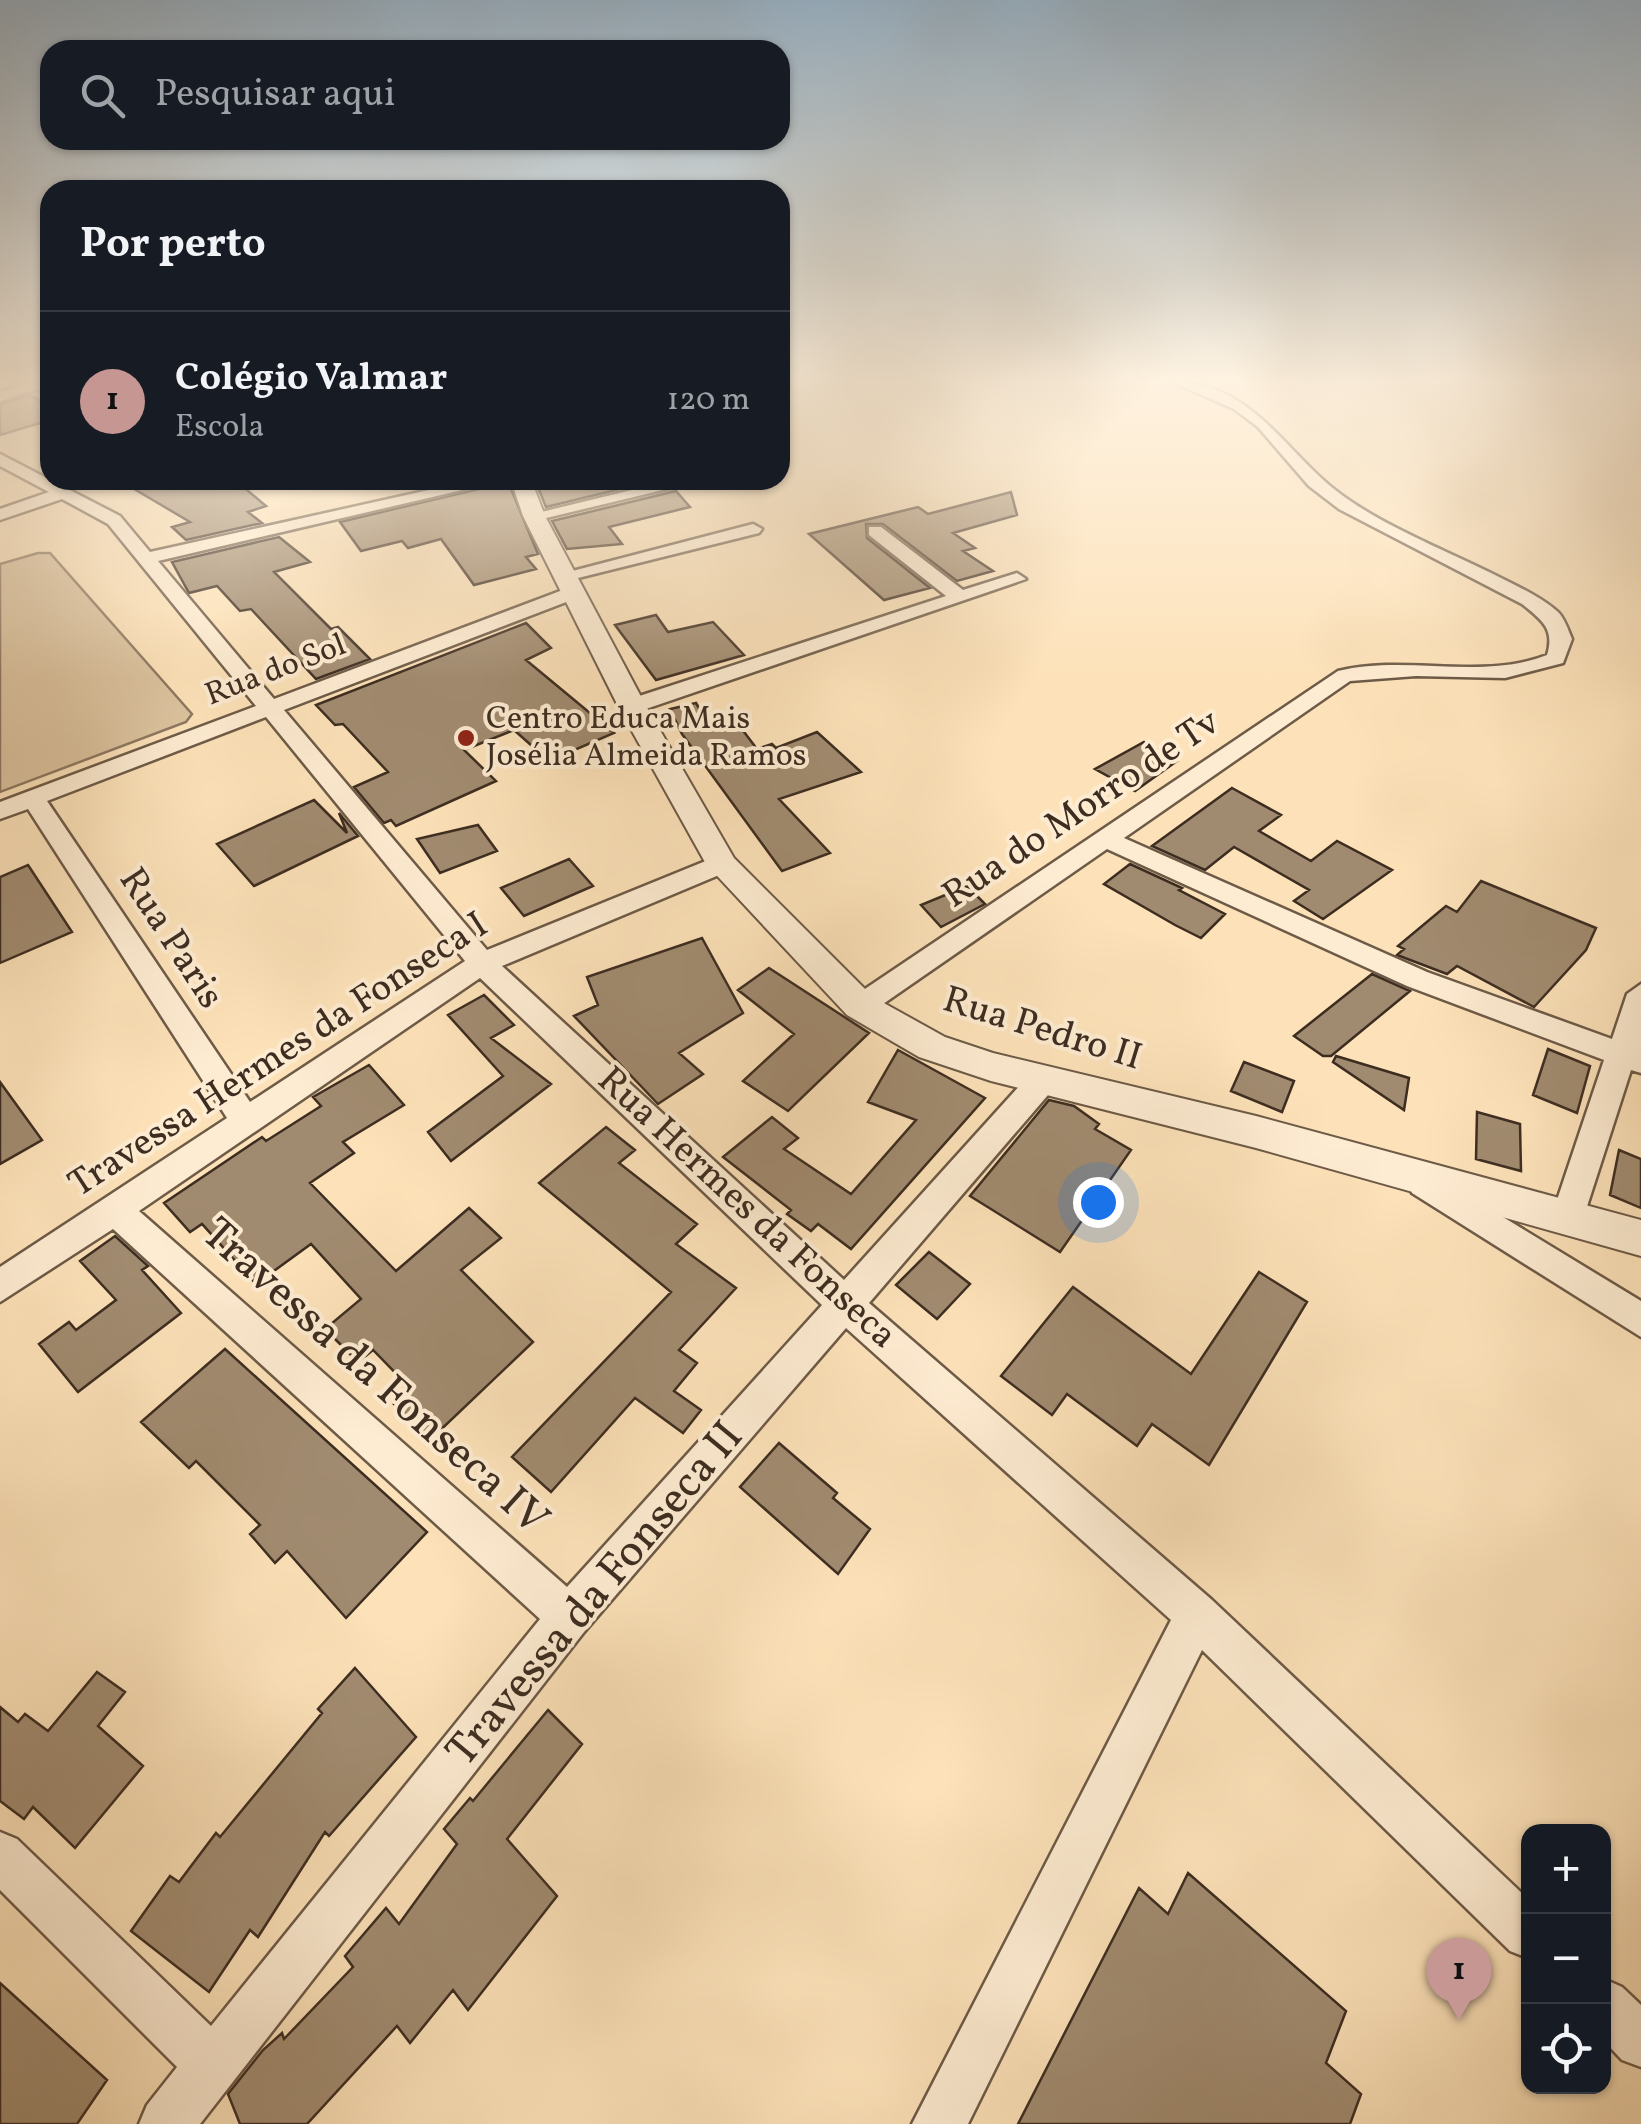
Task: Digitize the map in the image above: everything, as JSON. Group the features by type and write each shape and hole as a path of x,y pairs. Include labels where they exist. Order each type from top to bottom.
{"street":[{"name":"Rua do Morro de Tv","path":"860,1006 1345,676 1534,670 1556,658 1562,640 1552,618 1528,600 1345,504 1315,481"},
{"name":"Rua Hermes da Fonseca","path":"61,490 114,520 482,963 847,1306 1197,1615 1521,1926"},
{"path":"146,558 452,490"},
{"name":"Rua Pedro II","path":"525,490 534,516 632,706 722,864 860,1006 932,1047 1043,1080 1407,1172 1641,1238"},
{"path":"534,516 651,490"},
{"path":"0,514 65,492"},
{"name":"Rua do Sol","path":"0,811 268,709 571,584 753,529"},
{"path":"875,531 961,598"},
{"path":"632,706 1017,579"},
{"name":"Rua Paris","path":"33,798 245,1120"},
{"path":"1105,839 1417,979 1632,1059"},
{"name":"Travessa Hermes da Fonseca I","path":"0,1286 482,963 722,864"},
{"path":"1569,1215 1632,1059 1641,994"},
{"name":"Travessa da Fonseca II","path":"166,2124 570,1617 1043,1080"},
{"path":"1407,1172 1641,1321"},
{"name":"Travessa da Fonseca IV","path":"115,1210 570,1617"},
{"path":"939,2124 1197,1615"},
{"path":"0,1856 212,2064"},
{"path":"1611,2012 1641,2041"}],"shaded area":[{"path":"50,553 192,714 186,722 0,792 0,564"}],"building":[{"path":"136,490 247,490 266,506 248,512 262,523 186,540 172,527 190,522"},
{"path":"474,490 511,490 538,554 526,557 536,569 474,585 441,539 408,548 402,541 361,551 340,522"},
{"path":"539,490 616,490 546,507"},
{"path":"676,491 690,507 609,527 622,544 567,549 552,521"},
{"path":"1011,492 1017,515 953,533 975,548 963,551 993,571 957,581 883,524 866,524 867,538 930,588 884,600 809,534 918,507 928,514"},
{"path":"279,537 310,562 274,572 331,629 338,627 370,659 316,679 251,609 240,611 217,586 189,593 172,562"},
{"path":"656,615 668,632 713,622 744,655 656,680 615,625"},
{"name":"Centro Educa Mais Josélia Almeida Ramos","path":"526,623 551,648 526,660 614,733 549,761 514,730 464,750 496,781 396,826 391,820 384,823 354,787 388,772 343,724 335,725 316,705"},
{"path":"696,703 710,727 735,720 757,749 772,744 776,748 817,732 861,772 779,799 830,853 782,871 682,734 670,709"},
{"path":"1144,742 1177,761 1135,791 1095,769"},
{"path":"1232,788 1281,815 1259,831 1311,861 1337,841 1392,870 1323,919 1294,901 1309,890 1234,847 1205,870 1152,846"},
{"path":"314,800 347,833 339,813 358,836 254,886 217,844"},
{"path":"478,825 497,851 440,873 417,839"},
{"path":"569,859 593,886 524,916 501,888"},
{"path":"1130,864 1225,914 1201,938 1175,925 1104,884"},
{"path":"28,865 72,932 0,963 0,877"},
{"path":"1481,881 1596,928 1586,950 1534,1007 1457,966 1447,974 1397,955 1404,949 1398,946 1446,906 1457,912"},
{"path":"967,886 985,904 941,927 921,905"},
{"path":"702,938 743,1013 679,1053 703,1074 658,1104 574,1016 598,1005 587,977"},
{"path":"769,968 869,1033 788,1111 743,1081 794,1034 738,990"},
{"path":"1372,974 1410,991 1331,1056 1323,1056 1294,1036"},
{"path":"484,995 514,1025 491,1038 551,1084 451,1161 428,1132 503,1076 448,1015"},
{"path":"1548,1049 1590,1066 1577,1113 1533,1095"},
{"path":"898,1050 985,1098 851,1249 818,1224 811,1231 787,1214 791,1210 723,1157 772,1117 798,1138 784,1149 851,1194 916,1120 868,1102"},
{"path":"1336,1056 1409,1078 1404,1110 1333,1062"},
{"path":"1244,1062 1294,1081 1282,1112 1231,1091"},
{"path":"369,1065 404,1105 343,1142 354,1153 310,1183 396,1271 469,1208 501,1238 461,1270 533,1342 430,1440 394,1404 411,1389 373,1350 358,1362 325,1329 361,1299 311,1244 256,1284 202,1224 190,1232 164,1203 262,1137 266,1141 321,1106 313,1097"},
{"path":"0,1082 42,1140 0,1164"},
{"path":"1049,1100 1074,1106 1099,1124 1095,1129 1131,1150 1060,1252 970,1196"},
{"path":"1477,1112 1520,1124 1521,1171 1476,1159"},
{"path":"606,1127 635,1150 619,1163 697,1224 676,1244 736,1288 679,1350 697,1363 674,1391 701,1410 683,1433 635,1398 551,1492 512,1457 671,1292 539,1183"},
{"path":"1619,1150 1641,1159 1641,1208 1610,1195"},
{"path":"115,1236 148,1266 142,1270 181,1313 78,1392 39,1344 69,1322 76,1330 116,1300 80,1261"},
{"path":"929,1252 970,1284 937,1319 896,1285"},
{"path":"1259,1272 1307,1302 1209,1465 1152,1424 1137,1446 1067,1394 1052,1415 1001,1376 1073,1287 1191,1374"},
{"path":"225,1349 427,1532 346,1618 287,1551 275,1563 250,1534 260,1525 196,1461 189,1468 141,1422"},
{"path":"779,1443 837,1493 833,1498 870,1529 838,1574 740,1487"},
{"path":"355,1668 416,1737 329,1836 325,1832 258,1937 250,1930 209,1992 131,1931 170,1876 179,1882 216,1833 220,1837 322,1713 318,1709"},
{"path":"97,1672 125,1692 98,1726 143,1766 75,1848 33,1807 24,1819 0,1801 0,1707 18,1722 25,1714 48,1731"},
{"path":"548,1710 582,1744 507,1839 557,1896 468,2010 453,1990 410,2043 397,2026 307,2124 240,2124 228,2094 263,2050 282,2033 284,2039 353,1967 345,1956 386,1908 399,1924 457,1844 444,1829 470,1798 473,1801"},
{"path":"1188,1873 1346,2011 1326,2063 1361,2094 1350,2124 1018,2124 1139,1888 1168,1914"},
{"path":"0,1983 107,2080 77,2124 0,2124"}],"place":[{"name":"Centro Educa Mais Josélia Almeida Ramos","path":"466,738"},
{"name":"Colégio Valmar","path":"1459,2020"}]}
